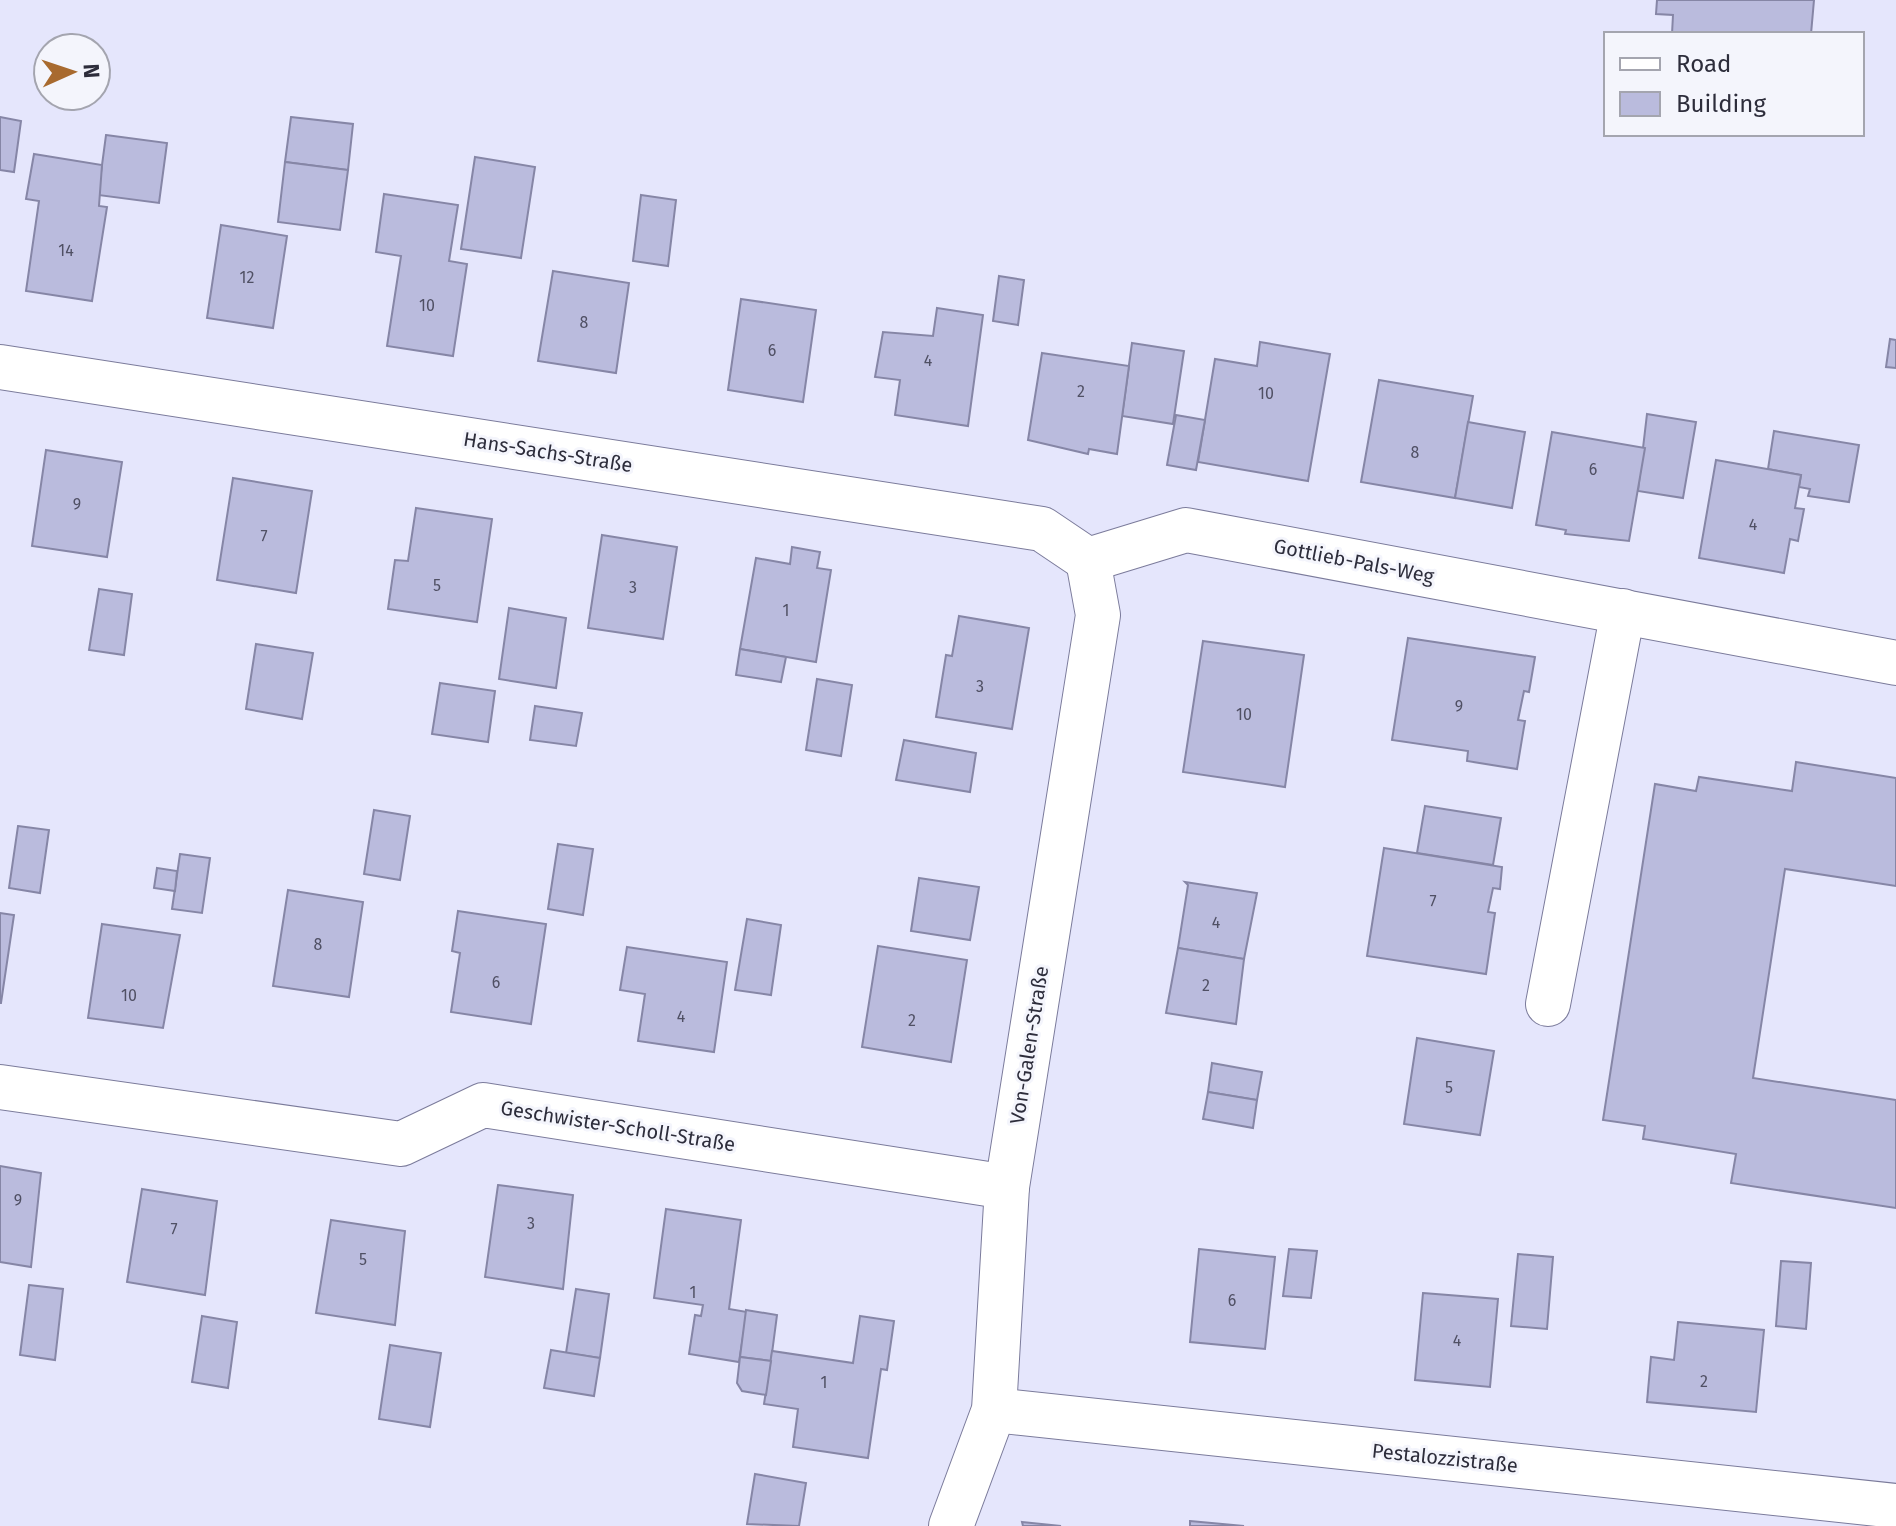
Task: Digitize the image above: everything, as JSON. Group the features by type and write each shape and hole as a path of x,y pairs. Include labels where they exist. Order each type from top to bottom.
{"street":[{"name":"Hans-Sachs-Straße","path":"0,367 1042,529 1088,560"},
{"name":"Gottlieb-Pals-Weg","path":"1088,560 1186,530 1896,663"},
{"name":"Von-Galen-Straße","path":"951,1526 994,1410 1007,1187 1098,615 1088,560"},
{"path":"1548,1004 1623,611"},
{"name":"Geschwister-Scholl-Straße","path":"0,1087 401,1144 483,1105 1007,1187"},
{"name":"Pestalozzistraße","path":"994,1410 1896,1506"}],"building":[{"path":"1657,0 1814,0 1811,32 1672,32 1673,15 1656,14"},
{"path":"0,117 21,121 14,172 0,170"},
{"path":"291,117 353,124 348,170 285,162"},
{"path":"106,135 167,143 159,203 98,195"},
{"path":"34,154 102,165 99,206 107,207 92,301 26,291 39,201 26,199"},
{"path":"475,157 535,167 521,258 461,249"},
{"path":"285,162 348,170 340,230 278,222"},
{"path":"384,194 458,205 449,261 467,264 453,356 387,346 401,256 376,252"},
{"path":"641,195 676,200 668,266 633,261"},
{"path":"221,225 287,236 273,328 207,318"},
{"path":"553,271 629,283 616,373 538,361"},
{"path":"999,276 1024,280 1018,325 993,321"},
{"path":"741,299 816,310 803,402 728,390"},
{"path":"937,308 983,315 968,426 895,415 900,380 875,377 883,332 933,336"},
{"path":"1890,339 1896,340 1896,368 1886,367"},
{"path":"1260,342 1330,354 1308,481 1198,462 1215,359 1257,366"},
{"path":"1132,343 1184,351 1173,424 1122,416"},
{"path":"1042,353 1129,366 1117,454 1089,449 1088,454 1028,440"},
{"path":"1379,380 1473,396 1455,498 1361,482"},
{"path":"1647,414 1696,422 1683,498 1638,491"},
{"path":"1176,415 1205,420 1196,470 1167,465"},
{"path":"1468,422 1525,432 1512,508 1455,498"},
{"path":"1774,431 1859,445 1849,502 1808,496 1810,489 1799,487 1801,475 1768,469"},
{"path":"1552,432 1645,448 1629,541 1565,534 1566,530 1536,525"},
{"path":"46,450 122,462 107,557 32,546"},
{"path":"1716,460 1801,475 1795,508 1804,509 1798,541 1790,539 1784,573 1699,558"},
{"path":"233,478 312,491 296,593 217,580"},
{"path":"416,508 492,519 477,622 388,609 395,560 408,561"},
{"path":"602,535 677,547 663,639 588,628"},
{"path":"792,547 820,552 817,568 831,570 816,662 740,649 756,558 790,564"},
{"path":"99,589 132,594 124,655 89,650"},
{"path":"509,608 566,618 556,688 499,679"},
{"path":"959,616 1029,628 1012,729 936,717 946,655 952,656"},
{"path":"1408,638 1535,657 1529,692 1524,691 1518,720 1525,721 1517,769 1467,761 1468,751 1392,740"},
{"path":"1203,641 1304,655 1285,787 1183,772"},
{"path":"256,644 313,653 302,719 246,709"},
{"path":"740,649 786,657 781,682 736,675"},
{"path":"817,679 852,685 841,756 806,750"},
{"path":"440,683 495,691 488,742 432,734"},
{"path":"535,706 582,713 576,746 530,740"},
{"path":"904,740 976,753 970,792 896,780"},
{"path":"1796,762 1896,778 1896,886 1785,869 1753,1078 1896,1100 1896,1208 1731,1183 1736,1154 1643,1139 1645,1126 1603,1120 1655,784 1696,791 1699,777 1792,791"},
{"path":"1425,806 1501,818 1493,865 1417,853"},
{"path":"374,810 410,816 400,880 364,874"},
{"path":"18,826 49,830 40,893 9,888"},
{"path":"558,844 593,849 583,915 548,909"},
{"path":"1384,848 1502,867 1500,889 1493,888 1488,912 1495,913 1486,974 1367,956"},
{"path":"180,854 210,858 202,913 172,909"},
{"path":"157,868 177,871 175,891 154,888"},
{"path":"919,878 979,887 970,940 911,931"},
{"path":"1185,882 1257,893 1244,959 1178,948 1188,885"},
{"path":"288,890 363,902 349,997 273,986"},
{"path":"458,911 546,924 531,1024 451,1012 460,953 452,951"},
{"path":"0,913 14,915 1,1003 0,1003"},
{"path":"747,919 781,925 771,995 735,990"},
{"path":"102,924 180,935 163,1028 88,1018"},
{"path":"878,946 967,960 951,1062 862,1047"},
{"path":"627,947 727,962 714,1052 638,1041 645,994 620,990"},
{"path":"1178,948 1244,959 1236,1024 1166,1013"},
{"path":"1417,1038 1494,1051 1480,1135 1404,1124"},
{"path":"1212,1063 1262,1072 1257,1100 1208,1092"},
{"path":"1208,1092 1257,1100 1253,1128 1203,1119"},
{"path":"0,1166 41,1173 31,1267 0,1262"},
{"path":"498,1185 573,1195 563,1289 485,1277"},
{"path":"142,1189 217,1201 205,1295 127,1282"},
{"path":"666,1209 741,1220 729,1309 747,1312 739,1362 689,1354 695,1315 701,1316 703,1305 654,1298"},
{"path":"331,1220 405,1231 395,1325 316,1313"},
{"path":"1199,1249 1275,1257 1265,1349 1190,1342"},
{"path":"1289,1249 1317,1251 1311,1298 1283,1296"},
{"path":"1518,1254 1553,1257 1547,1329 1511,1326"},
{"path":"1781,1261 1811,1263 1806,1329 1776,1326"},
{"path":"29,1285 63,1289 55,1360 20,1355"},
{"path":"576,1289 609,1294 600,1358 566,1353"},
{"path":"1423,1293 1498,1299 1490,1387 1415,1380"},
{"path":"746,1310 777,1315 771,1361 740,1357"},
{"path":"202,1316 237,1322 228,1388 192,1382"},
{"path":"860,1316 894,1321 887,1370 881,1369 868,1458 793,1447 798,1409 764,1404 772,1351 853,1363"},
{"path":"1678,1322 1764,1330 1756,1412 1647,1402 1651,1357 1674,1360"},
{"path":"390,1345 441,1353 430,1427 379,1419"},
{"path":"551,1350 600,1358 594,1396 544,1388"},
{"path":"740,1357 771,1361 766,1395 742,1391 737,1383"},
{"path":"755,1474 806,1483 799,1526 747,1524"},
{"path":"1190,1521 1244,1526 1190,1526"},
{"path":"1022,1522 1061,1526 1023,1526"}]}
